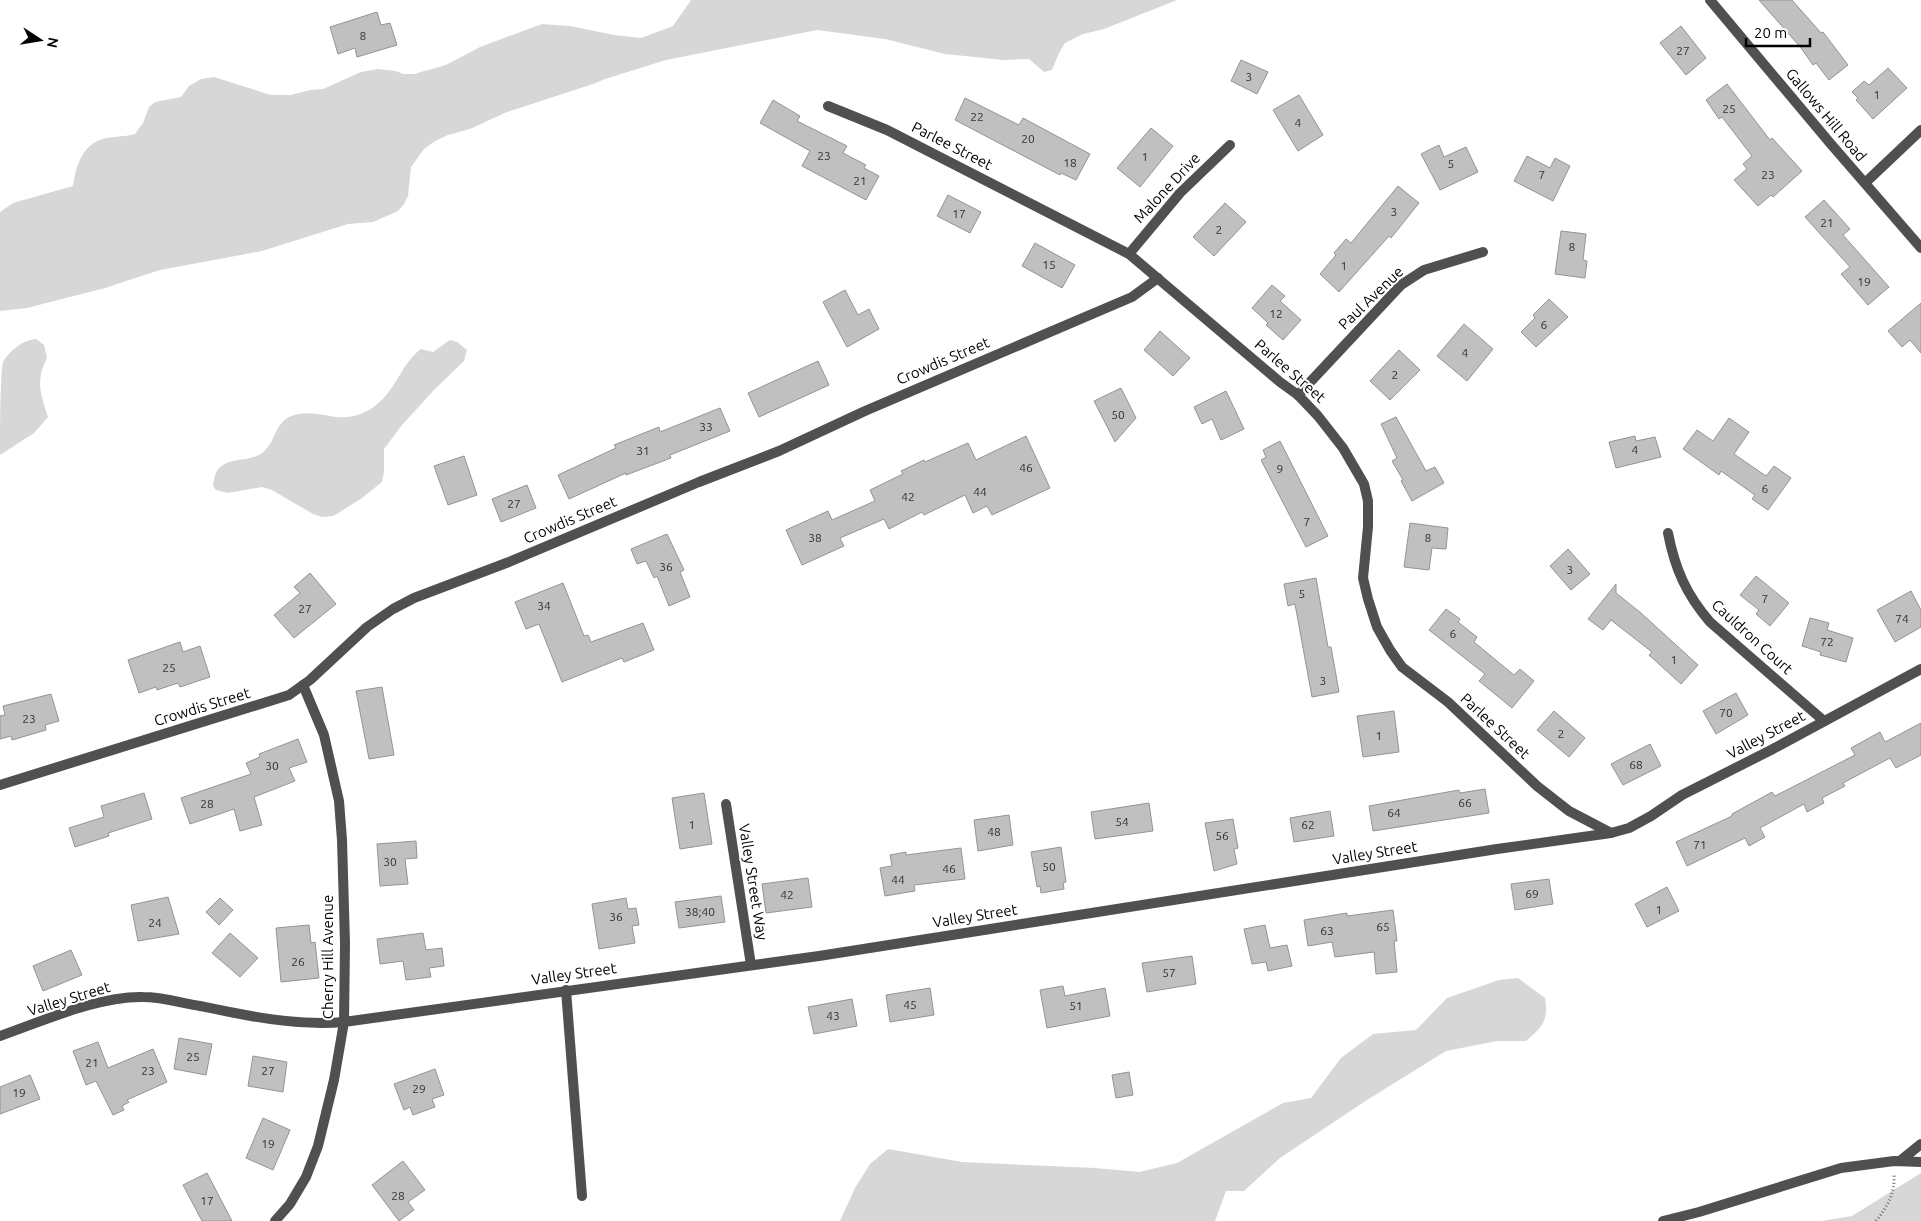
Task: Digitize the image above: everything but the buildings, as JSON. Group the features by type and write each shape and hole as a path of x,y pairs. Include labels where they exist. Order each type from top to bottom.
{"street":[{"name":"Gallows Hill Road","path":"1710,0 1921,248"},
{"name":"Parlee Street","path":"828,106 887,130 1129,254 1280,382 1298,395 1337,440 1364,484 1368,501 1368,527 1363,578 1377,626 1402,667 1448,702 1537,786 1569,811 1611,833"},
{"path":"1865,183 1921,130"},
{"name":"Malone Drive","path":"1129,254 1180,193 1230,145"},
{"name":"Paul Avenue","path":"1298,395 1401,285 1424,270 1484,252"},
{"name":"Crowdis Street","path":"0,785 289,695 303,685 367,627 393,609 414,598 503,564 699,482 779,451 865,411 1132,297 1158,278"},
{"name":"Cauldron Court","path":"1668,533 1679,574 1688,594 1698,608 1710,622 1824,721"},
{"name":"Valley Street","path":"0,1036 103,1001 143,997 165,999 264,1019 321,1024 344,1022 751,965 1611,833 1629,828 1651,816 1682,794 1921,669"},
{"name":"Cherry Hill Avenue","path":"275,1221 290,1204 306,1177 318,1146 337,1064 344,1022 345,925 339,801 324,735 303,685"},
{"name":"Valley Street Way","path":"726,804 751,965"},
{"path":"566,990 582,1196"},
{"path":"1897,1161 1921,1144"},
{"path":"1663,1221 1699,1212 1841,1168 1897,1161 1921,1162"}],"path":[{"path":"1876,1221 1884,1212 1895,1188 1897,1161"}],"shaded area":[{"path":"691,0 1177,0 1104,29 1083,34 1065,43 1052,70 1044,72 1029,59 1004,60 945,54 885,39 817,30 666,60 507,112 470,129 435,141 424,149 411,167 408,196 404,204 398,211 373,222 348,224 262,251 160,270 105,288 27,308 0,311 0,212 13,203 73,186 78,164 90,146 107,138 135,134 143,123 149,107 155,102 181,97 189,86 201,79 214,77 271,95 291,95 323,89 361,72 378,69 396,71 403,74 414,74 446,65 480,47 542,24 570,26 614,35 641,38 673,26"},
{"path":"36,339 44,345 47,358 41,374 40,388 48,417 34,433 0,455 3,362 17,346 26,341"},
{"path":"450,340 457,342 467,350 464,361 402,425 384,449 382,482 340,512 333,516 322,517 313,514 272,490 262,487 228,493 216,490 213,486 216,473 221,466 262,453 284,420 291,416 308,413 346,417 363,413 374,407 382,399 413,356 421,349 433,352"},
{"path":"1518,978 1545,998 1546,1012 1543,1023 1526,1041 1497,1041 1446,1051 1367,1100 1280,1158 1244,1191 1226,1191 1215,1221 840,1221 855,1188 870,1164 888,1149 962,1162 1095,1168 1139,1172 1177,1163 1283,1103 1311,1098 1341,1058 1373,1034 1416,1030 1447,998 1499,980"},
{"path":"1921,1173 1921,1221 1822,1221 1852,1216"}]}
